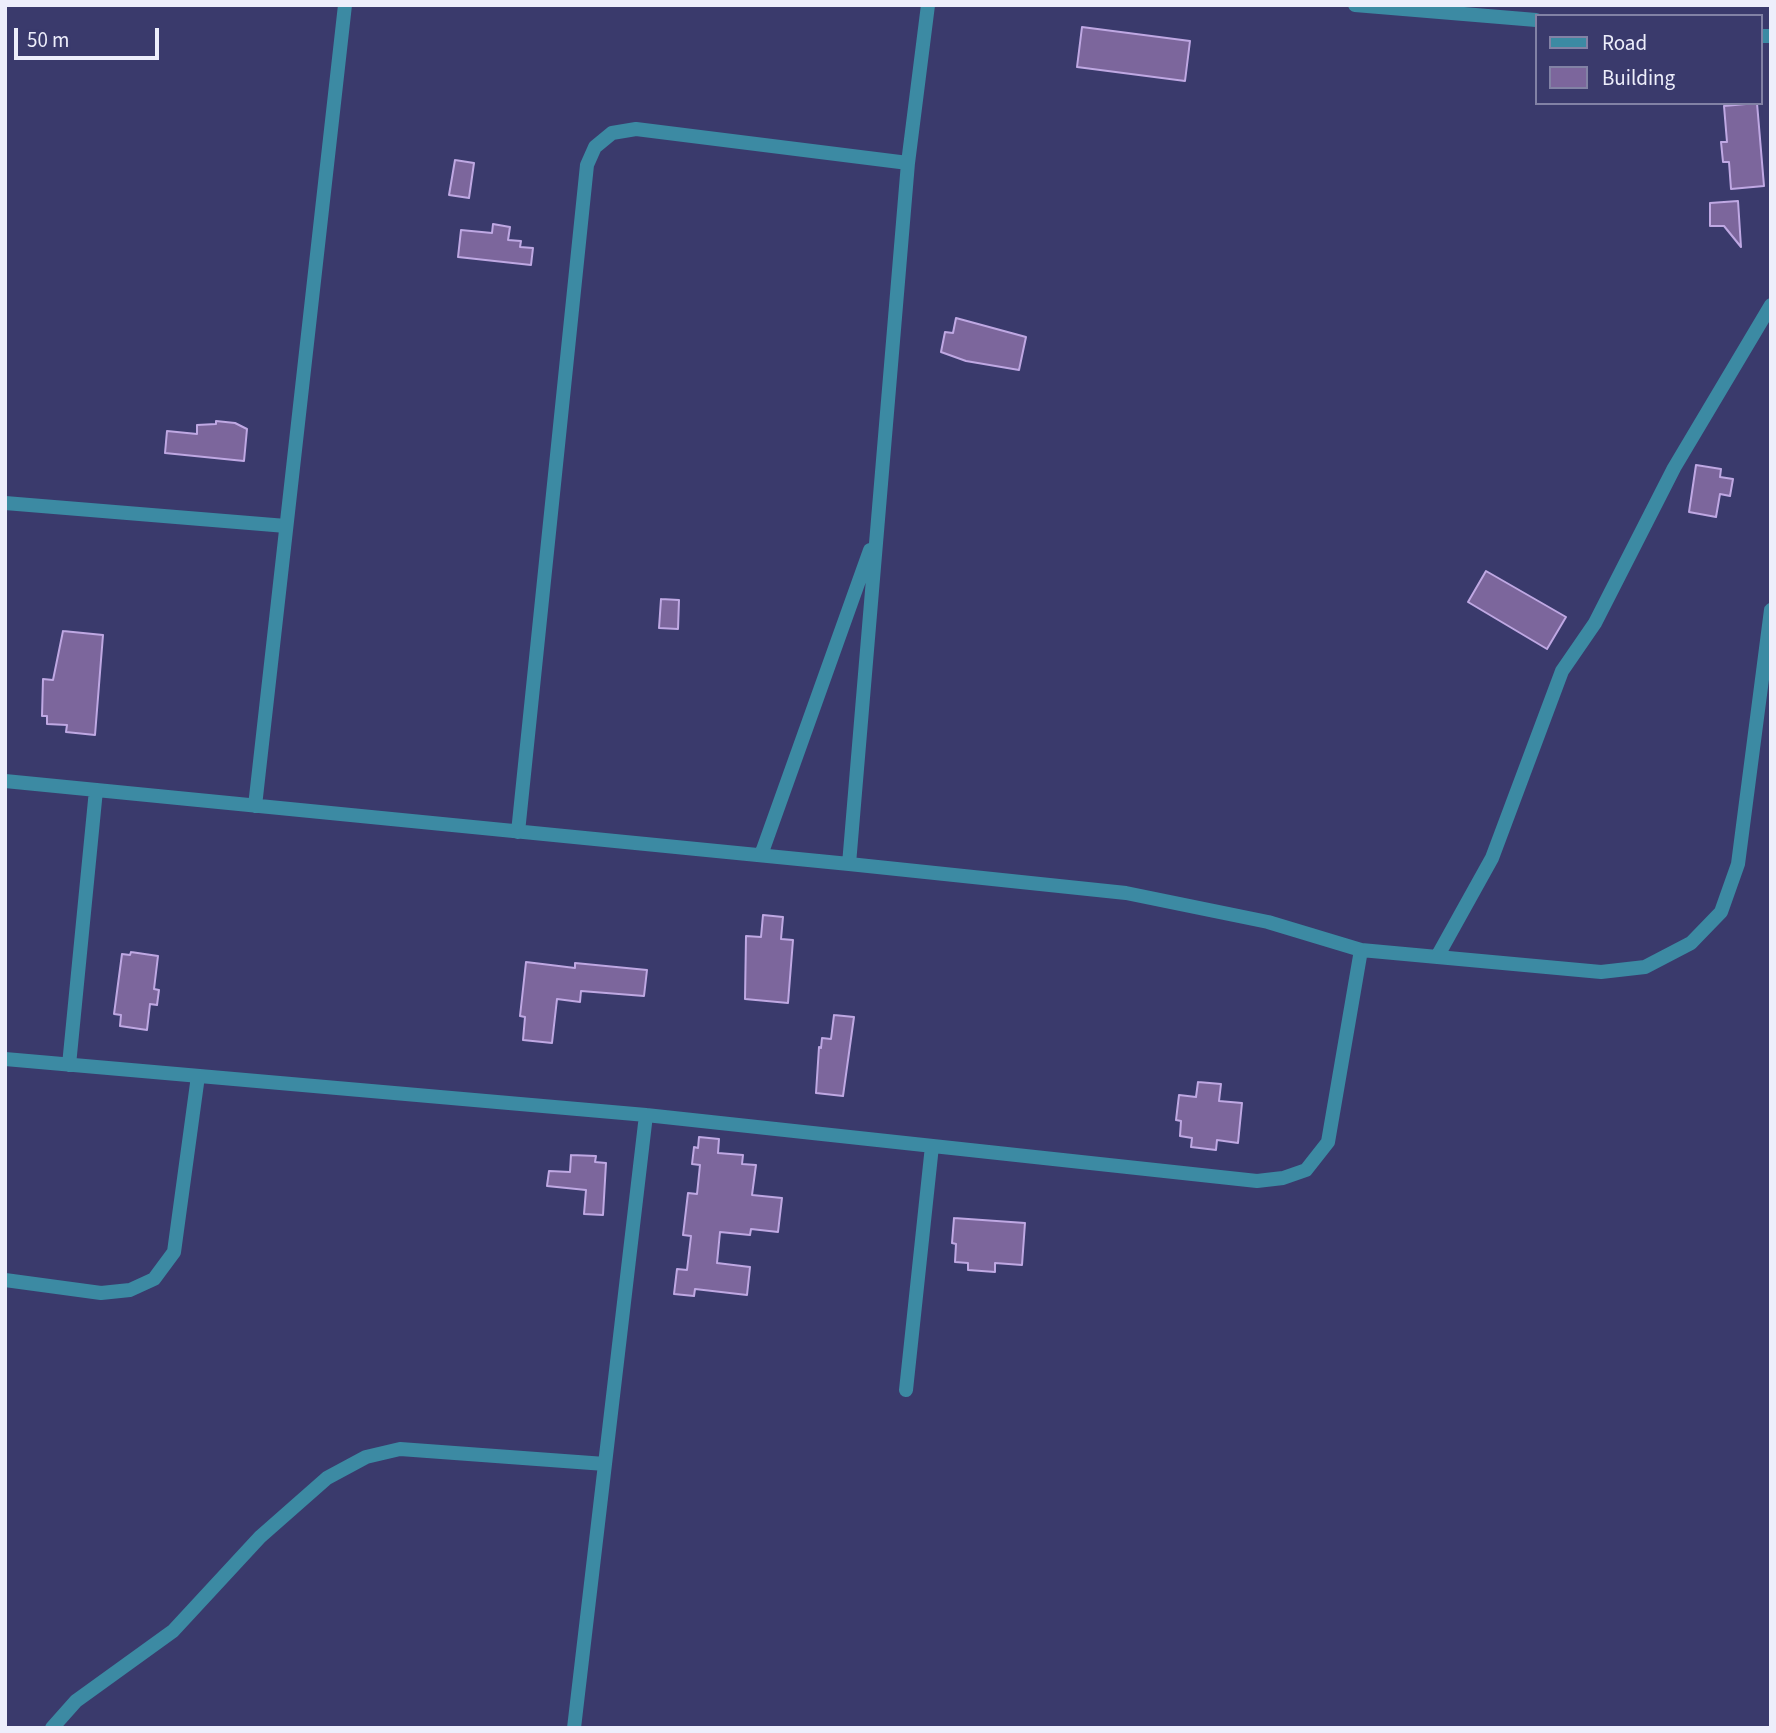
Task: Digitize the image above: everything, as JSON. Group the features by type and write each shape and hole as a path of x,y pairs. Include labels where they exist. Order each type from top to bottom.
{"street":[{"path":"255,806 345,5"},
{"path":"849,864 908,163 928,5"},
{"path":"1355,5 1519,12"},
{"path":"518,832 587,164 595,146 612,133 636,129 908,163"},
{"path":"1437,957 1492,858 1562,671 1595,623 1674,468 1771,305"},
{"path":"5,503 286,526"},
{"path":"761,855 877,532"},
{"path":"5,781 1126,893 1268,922 1361,950 1601,972 1645,967 1691,943 1721,912 1738,864 1771,610"},
{"path":"68,1065 96,790"},
{"path":"5,1059 646,1115 1258,1181 1283,1178 1306,1170 1328,1142 1333,1127 1361,950"},
{"path":"5,1280 101,1293 130,1290 154,1279 174,1252 198,1076"},
{"path":"574,1728 646,1115"},
{"path":"906,1390 932,1146"},
{"path":"52,1728 76,1701 173,1632 260,1537 327,1478 366,1457 400,1449 605,1464"}],"building":[{"path":"1082,27 1190,41 1185,81 1077,67"},
{"path":"1757,105 1764,186 1731,189 1729,162 1723,162 1721,142 1727,142 1724,106"},
{"path":"455,160 474,163 469,198 449,195"},
{"path":"1738,201 1741,247 1724,226 1710,226 1710,203"},
{"path":"493,224 510,227 508,240 521,241 520,247 533,248 531,265 458,257 461,230 492,233"},
{"path":"956,318 1026,337 1019,370 966,361 941,352 945,332 953,333"},
{"path":"216,421 235,423 247,429 244,461 165,453 167,431 197,434 197,425 216,424"},
{"path":"1696,465 1721,469 1720,477 1733,479 1730,496 1720,494 1716,517 1689,512"},
{"path":"1486,571 1566,617 1547,649 1468,602"},
{"path":"661,599 679,600 678,629 659,628"},
{"path":"63,631 103,635 95,735 66,732 67,725 47,724 47,716 42,716 43,679 53,680"},
{"path":"763,915 783,917 781,939 793,940 788,1003 745,999 746,936 761,937"},
{"path":"131,952 158,956 154,989 159,990 157,1005 150,1004 147,1030 120,1026 121,1015 114,1014 122,954 130,955"},
{"path":"526,962 575,968 575,963 647,970 644,996 581,991 580,1002 557,999 552,1043 523,1040 525,1017 520,1016"},
{"path":"834,1015 854,1017 843,1096 816,1093 819,1047 821,1048 822,1038 831,1039"},
{"path":"1198,1082 1221,1084 1219,1101 1242,1103 1238,1143 1217,1140 1216,1150 1191,1147 1192,1138 1180,1136 1181,1121 1176,1120 1179,1095 1196,1097"},
{"path":"699,1137 719,1139 718,1153 743,1155 742,1164 756,1165 752,1195 782,1198 778,1232 751,1229 750,1235 720,1232 717,1263 750,1267 747,1295 695,1289 694,1296 674,1294 677,1269 687,1270 691,1236 683,1235 688,1193 697,1194 700,1165 692,1164 694,1147 698,1148"},
{"path":"571,1155 596,1156 595,1162 606,1163 603,1215 584,1214 586,1190 547,1186 549,1171 570,1172"},
{"path":"954,1218 1025,1223 1022,1265 995,1263 995,1272 968,1270 968,1263 955,1262 956,1244 952,1243"}]}
